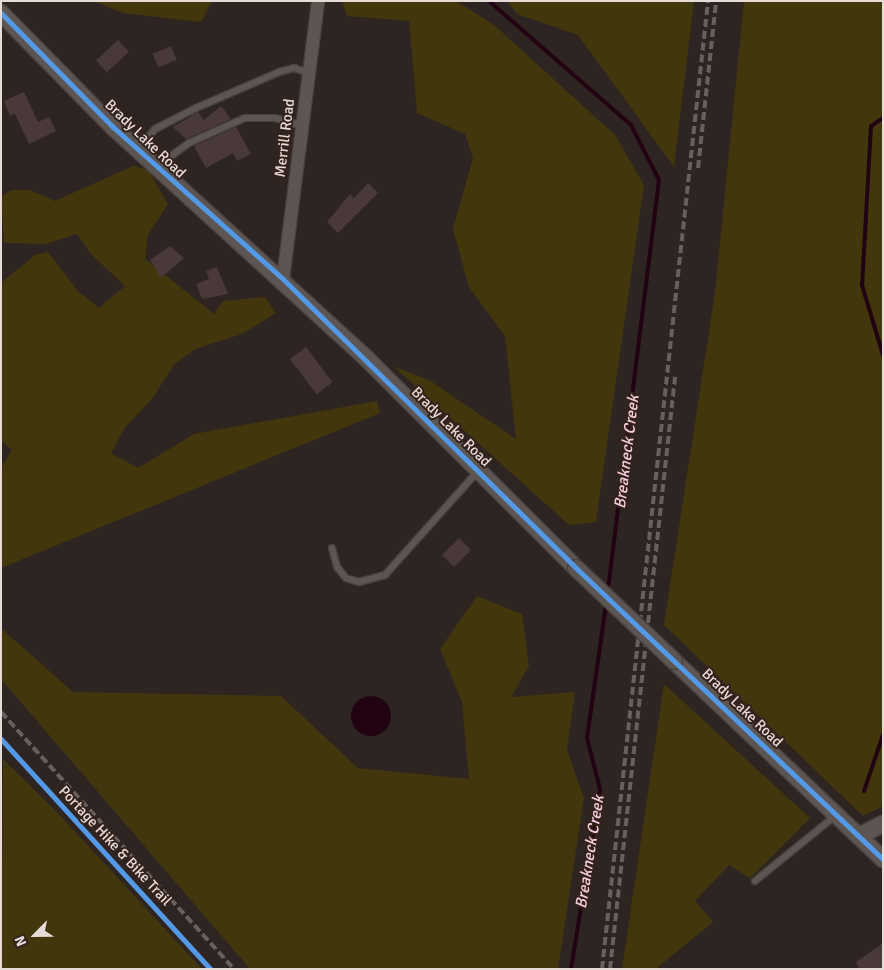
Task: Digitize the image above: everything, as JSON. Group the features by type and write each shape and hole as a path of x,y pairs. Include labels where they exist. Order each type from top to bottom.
{"street":[{"name":"Merrill Road","path":"283,279 318,1"},
{"name":"Brady Lake Road","path":"1,13 137,150 283,279 576,568 883,859"},
{"path":"858,836 883,824"}],"lane":[{"path":"137,150 155,129 188,112 279,72 294,68 309,73"},
{"path":"156,167 189,143 245,118 275,118 303,126"},
{"path":"332,548 337,567 346,578 359,582 385,575 478,471"},
{"path":"755,881 836,815"}],"shaded area":[{"path":"212,1 201,22 123,13 96,2"},
{"path":"342,1 456,1 494,25 615,135 644,185 596,522 569,525 393,366 429,380 516,439 505,336 469,287 453,229 473,158 465,134 417,113 409,21 347,16"},
{"path":"507,1 694,1 674,167 578,35 517,14"},
{"path":"744,1 883,1 883,806 863,816 664,625 715,293"},
{"path":"133,166 148,170 168,204 148,235 145,259 214,314 223,301 265,297 276,313 242,334 195,349 174,365 152,399 126,426 111,453 138,468 194,434 377,401 380,413 1,568 1,468 12,450 1,440 1,283 35,255 48,252 78,291 99,308 125,286 91,254 77,234 46,244 4,243 1,197 11,190 29,190 55,201"},
{"path":"477,596 522,614 529,666 511,697 575,692 567,750 584,798 558,969 250,969 1,679 1,628 73,692 281,696 358,768 469,779 462,702 440,649"},
{"path":"664,684 810,818 750,878 729,865 695,901 713,922 656,969 622,969"},
{"path":"371,696 385,702 391,716 385,730 371,736 357,730 351,716 357,702"},
{"path":"3,759 55,810 202,969 1,969"}],"building":[{"path":"118,40 129,52 107,72 96,60"},
{"path":"171,46 177,60 158,68 153,54"},
{"path":"24,92 38,122 49,117 56,131 29,144 15,114 10,116 4,101"},
{"path":"221,106 231,119 186,139 173,127 198,112 204,120"},
{"path":"236,127 251,154 237,161 233,153 206,168 194,146"},
{"path":"368,183 378,193 338,233 327,222 350,194 354,198"},
{"path":"170,246 184,258 161,278 150,260"},
{"path":"217,267 228,294 202,299 196,284 209,279 206,271"},
{"path":"306,347 332,382 317,394 290,359"},
{"path":"459,538 471,550 454,567 442,555"},
{"path":"883,943 883,969 860,969 856,962"}],"waterway":[{"name":"Breakneck Creek","path":"489,1 631,125 659,180 608,592"},
{"name":"Breakneck Creek","path":"883,118 871,126 862,285 883,355"},
{"name":"Breakneck Creek","path":"571,969 600,789 587,738 606,604"},
{"name":"Breakneck Creek","path":"864,791 883,735"}],"railway":[{"path":"602,969 708,1"},
{"path":"698,168 716,1"},
{"path":"610,969 675,377"},
{"path":"1,712 234,969"}],"cycle path":[{"path":"1,13 113,127 283,279 576,568 883,859"},
{"name":"Portage Hike & Bike Trail","path":"1,739 210,969"}]}
